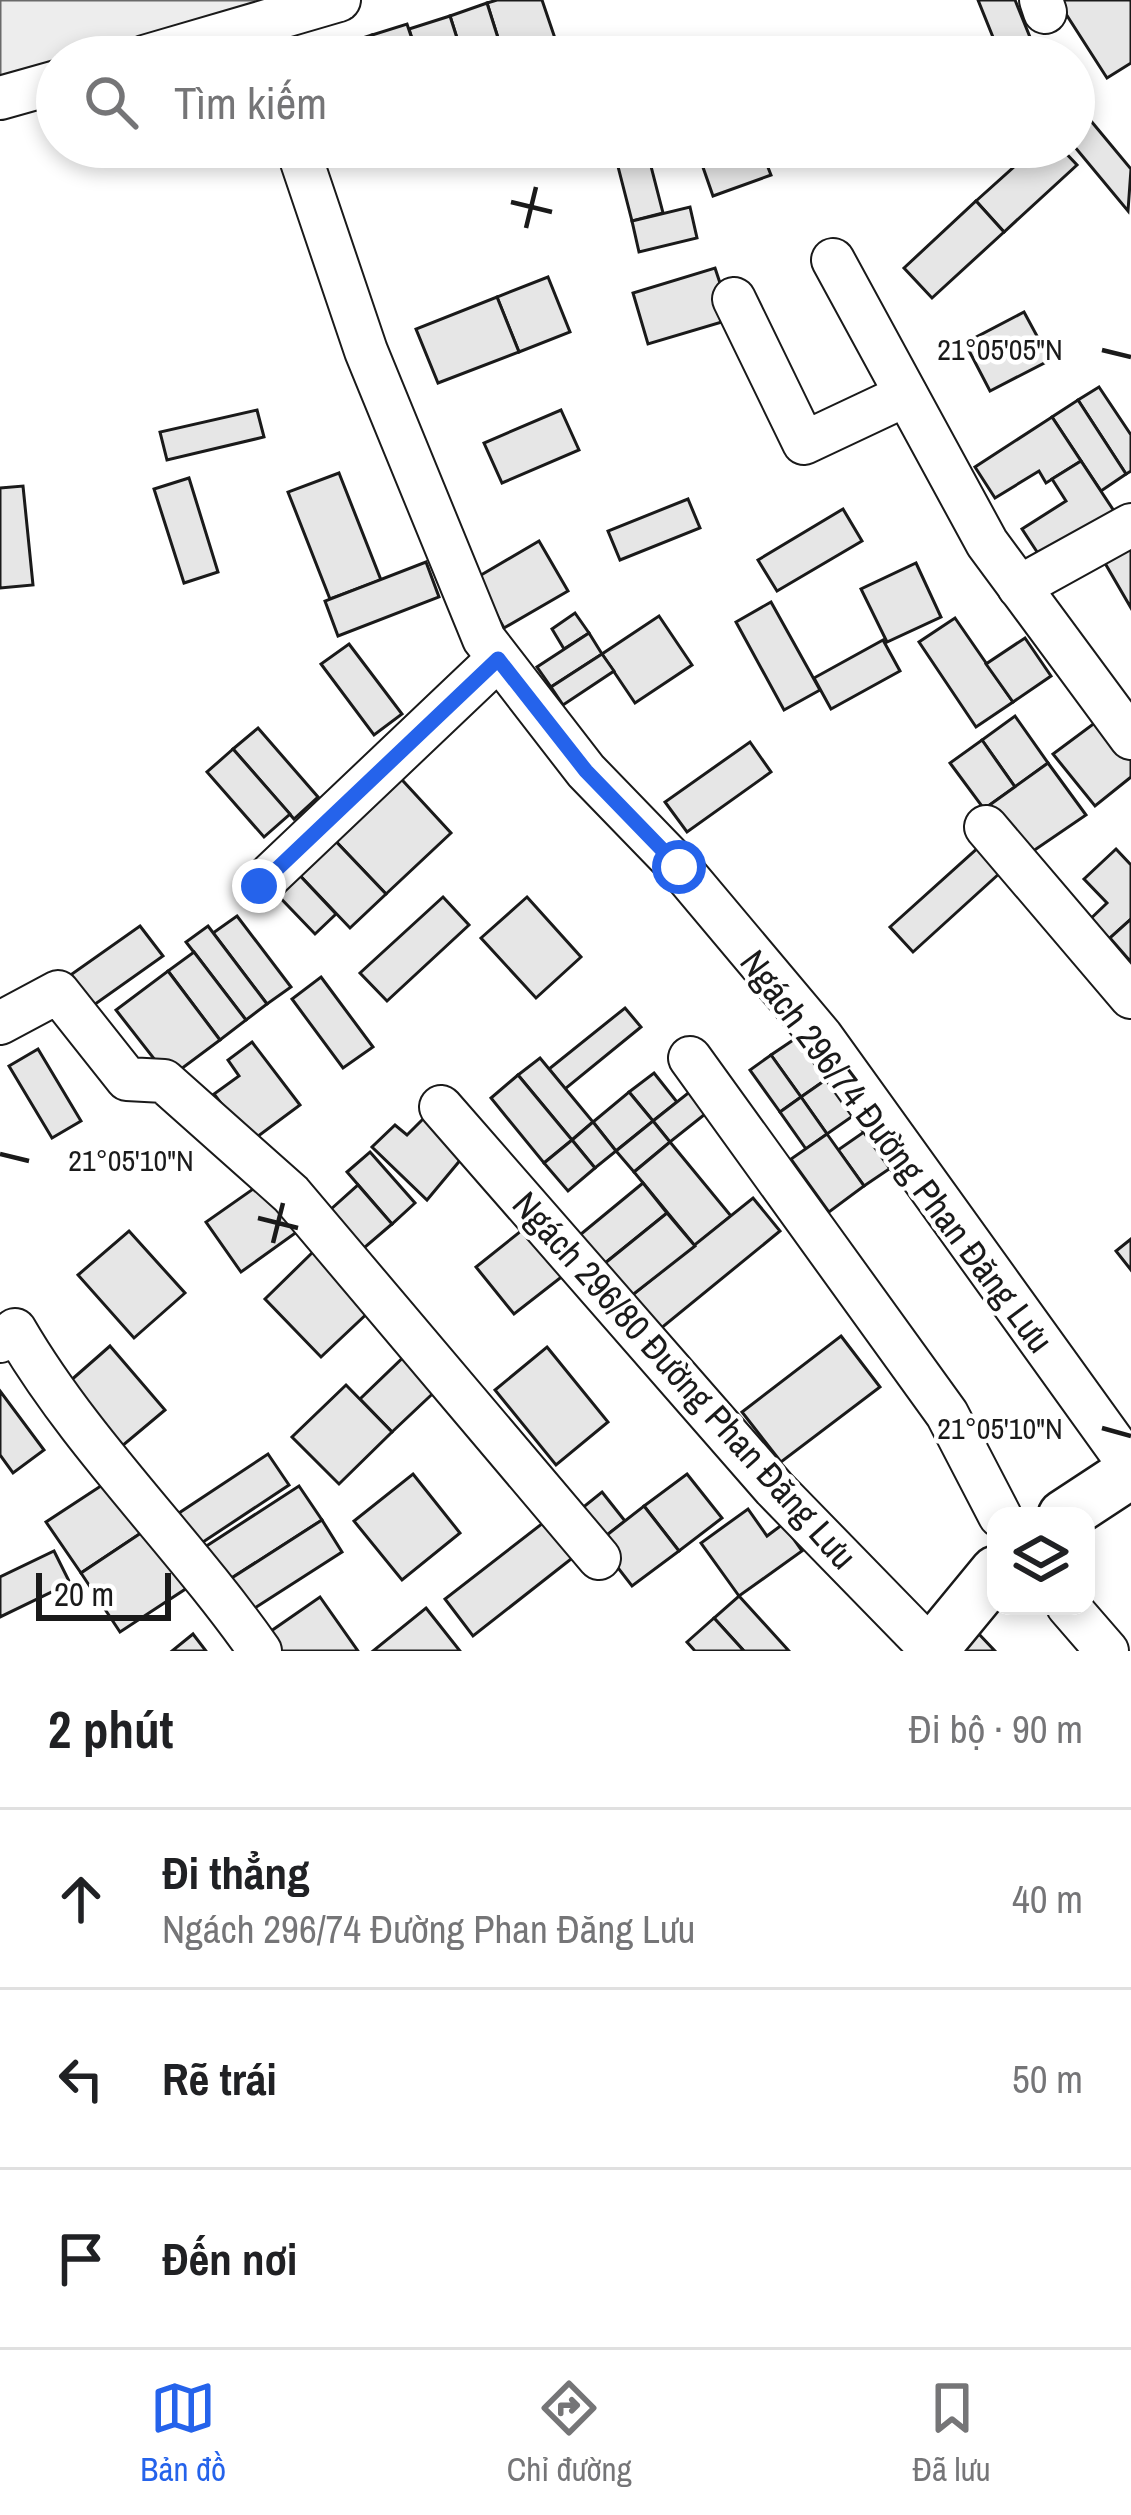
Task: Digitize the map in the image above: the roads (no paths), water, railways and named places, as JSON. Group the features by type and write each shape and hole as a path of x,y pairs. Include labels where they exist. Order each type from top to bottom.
{"street":[{"path":"271,36 339,0"},
{"path":"0,98 36,88"},
{"name":"Ngách 296/74 Đường Phan Đăng Lưu","path":"304,168 366,352 484,639 586,771 679,867 821,1036 1131,1469"},
{"path":"832,260 987,543 1131,738"},
{"path":"734,299 804,443 906,394"},
{"path":"1019,586 1131,525"},
{"path":"259,886 498,659"},
{"path":"986,827 1131,997"},
{"path":"0,1023 58,992 127,1079 164,1081 291,1194 598,1558"},
{"path":"690,1058 947,1414 995,1507"},
{"name":"Ngách 296/80 Đường Phan Đăng Lưu","path":"441,1107 774,1488 932,1650"},
{"path":"7,1336 209,1578 260,1651"},
{"path":"1077,1507 1131,1469"},
{"path":"932,1650 987,1583"},
{"path":"1076,1615 1107,1651"}]}
